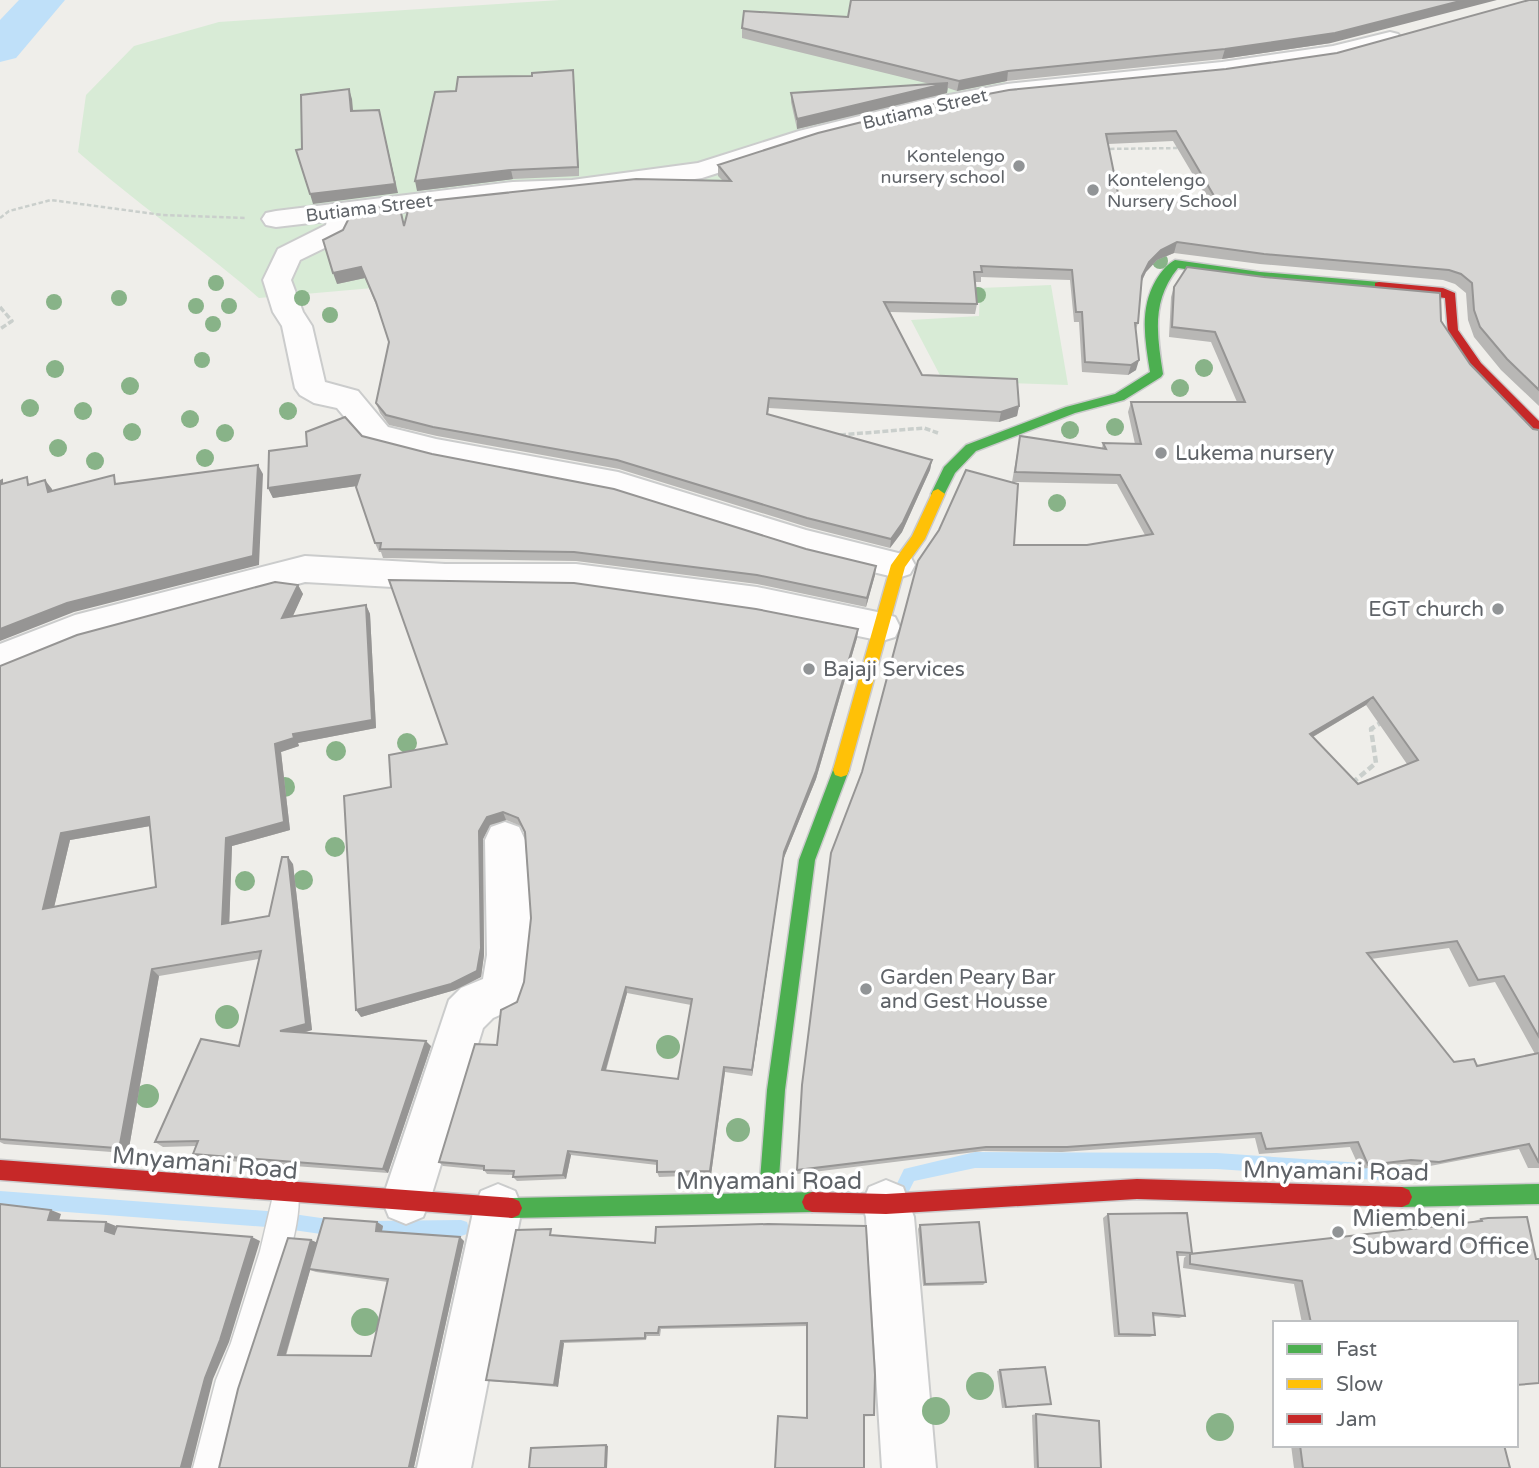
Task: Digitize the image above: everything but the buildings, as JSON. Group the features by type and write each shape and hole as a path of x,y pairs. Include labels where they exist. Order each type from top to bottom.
{"street":[{"name":"Butiama Street","path":"275,219 513,190 572,188 702,170 785,143 928,106 1007,91 1209,71 1333,54 1413,32"},
{"path":"342,211 340,225 335,232 288,256 277,280 288,312 297,326 311,387 325,396 347,399 355,412 369,422 377,435 436,450 618,484 806,543 898,565"},
{"path":"768,1201 776,1090 807,860 838,780 898,565 918,539 949,470 971,448 1071,410 1119,397 1157,374 1150,325 1151,293 1159,277 1174,264 1260,276 1349,281 1443,292 1451,296 1452,330 1477,366 1539,429"},
{"path":"0,660 75,629 304,569 445,577 576,577 757,601 882,627"},
{"path":"406,1200 465,1015 477,1003 502,992 509,955 505,840"},
{"name":"Mnyamani Road","path":"0,1170 498,1208 768,1201 886,1204 1136,1189 1378,1197 1539,1194"},
{"path":"886,1204 890,1217 909,1468"},
{"path":"444,1468 498,1208"}],"lane":[{"path":"209,1468 231,1380 275,1251 286,1193"}],"path":[{"path":"1101,149 1190,148"},
{"path":"0,218 9,211 51,200 162,215 275,219"},
{"path":"0,307 12,321 0,329"},
{"path":"829,436 868,435 925,428 971,448"},
{"path":"1350,784 1376,763 1371,729 1392,715"}],"green space":[{"path":"560,0 983,0 1007,68 996,140 522,275 259,298 78,152 86,95 134,46 219,22"},
{"path":"1051,285 1068,385 943,381 911,320 979,316 980,288"}],"waterway":[{"path":"0,48 43,0"},
{"path":"900,1194 909,1174 975,1160 1217,1161 1406,1174"},
{"path":"0,1199 279,1220 335,1228"},
{"path":"367,1229 461,1228"}],"traffic: fast":[{"path":"938,494 949,470 971,448 1071,410 1119,397 1157,374 1151,329 1153,303 1164,277 1175,264 1260,276 1379,286"},
{"path":"768,1201 776,1090 807,860 841,770"},
{"path":"1402,1197 1539,1194"},
{"path":"512,1208 812,1202"}],"traffic: slow":[{"path":"841,770 898,565 918,539 938,494"}],"traffic: jam":[{"path":"1379,286 1443,292 1451,296 1452,330 1477,366 1539,429"},
{"path":"0,1170 512,1208"},
{"path":"812,1202 886,1204 1137,1189 1402,1197"}],"place":[{"name":"Kontelengo nursery school","path":"1019,166"},
{"name":"Kontelengo Nursery School","path":"1093,190"},
{"name":"Lukema nursery","path":"1161,453"},
{"name":"EGT church","path":"1498,609"},
{"name":"Bajaji Services","path":"809,669"},
{"name":"Garden Peary Bar and Gest Housse","path":"866,989"},
{"name":"Miembeni Subward Office","path":"1338,1232"}]}
